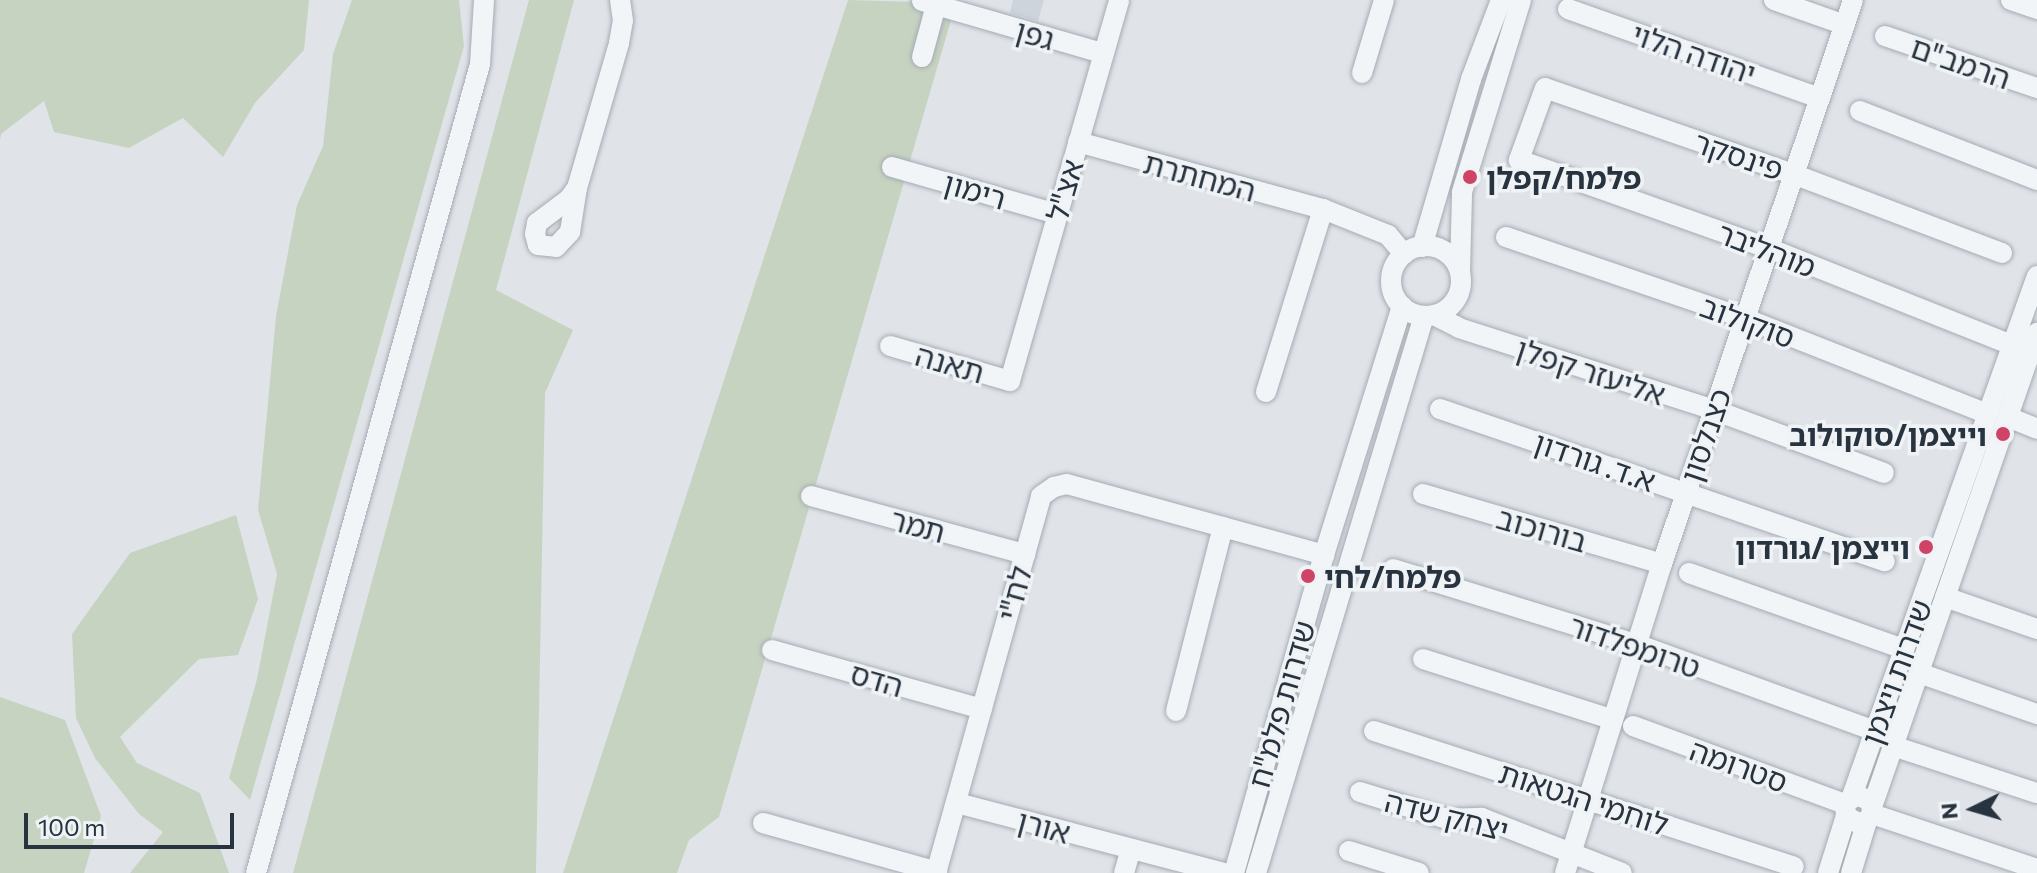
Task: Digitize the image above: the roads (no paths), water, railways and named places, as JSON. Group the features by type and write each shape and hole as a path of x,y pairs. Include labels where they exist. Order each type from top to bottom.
{"street":[{"path":"256,873 480,64 484,0"},
{"path":"577,188 619,43 623,21 620,0"},
{"name":"אצ\"ל","path":"1010,381 1119,0"},
{"path":"1362,73 1384,0"},
{"path":"1501,0 1413,250 1392,274 1395,297 1402,306 1429,316 1453,304 1461,282 1462,192 1521,0"},
{"path":"1774,0 1845,25"},
{"name":"כצנלסון","path":"1567,863 1662,564 1853,0"},
{"path":"2011,0 2037,9"},
{"path":"922,57 929,3"},
{"name":"גפן","path":"929,3 1102,53"},
{"name":"יהודה הלוי","path":"1568,9 1819,98"},
{"name":"הרמב\"ם","path":"1885,36 2037,88"},
{"name":"פינסקר","path":"1519,160 1545,88 1793,174 2002,253"},
{"path":"1860,111 2037,180"},
{"name":"המחתרת","path":"1078,142 1323,209 1388,235 1413,250"},
{"name":"מוהליבר","path":"1519,160 1768,248 2012,345"},
{"name":"רימון","path":"892,167 1057,214"},
{"path":"1266,392 1323,209"},
{"name":"סוקולוב","path":"1506,237 1744,318 2037,429"},
{"path":"1413,250 1446,253 1460,271"},
{"name":"שדרות ויצמן","path":"1851,873 1945,597 1998,416 2012,345 2037,276"},
{"name":"שדרות פלמ\"ח","path":"1234,873 1324,555 1402,306"},
{"name":"שדרות פלמ\"ח","path":"1256,873 1429,316"},
{"name":"אליעזר קפלן","path":"1429,316 1472,333 1714,410 1884,473"},
{"name":"שדרות ויצמן","path":"1828,873 1848,805 1904,649 1998,416 2037,334"},
{"name":"תאנה","path":"890,346 1010,381"},
{"name":"א.ד. גורדון","path":"1440,409 1885,561"},
{"name":"לח\"י","path":"936,872 1041,496 1054,487 1067,484 1324,555"},
{"name":"בורוכוב","path":"1423,494 1662,564"},
{"name":"תמר","path":"811,496 1025,554"},
{"path":"1176,711 1223,527"},
{"name":"טרומפלדור","path":"1393,569 1636,644 1875,731"},
{"path":"1689,573 1904,649"},
{"path":"1945,597 2037,629"},
{"name":"הדס","path":"772,650 982,709"},
{"path":"1423,659 1611,719"},
{"path":"1919,673 2037,714"},
{"name":"סטרומה","path":"1633,726 1848,805 1858,823 1871,813"},
{"name":"לוחמי הגטאות","path":"1374,731 1794,867"},
{"path":"1893,746 2037,793"},
{"name":"יצחק שדה","path":"1360,792 1447,819 1482,818 1567,863 1622,873"},
{"name":"אורן","path":"957,803 1223,873"},
{"path":"1871,813 2037,869"},
{"path":"763,823 936,872"},
{"path":"1124,873 1131,849"},
{"path":"1349,851 1419,873"}],"place":[{"name":"פלמח/קפלן","path":"1470,177"},
{"name":"וייצמן/סוקולוב","path":"2003,434"},
{"name":"וייצמן /גורדון","path":"1926,547"},
{"name":"פלמח/לחי","path":"1308,576"}]}
